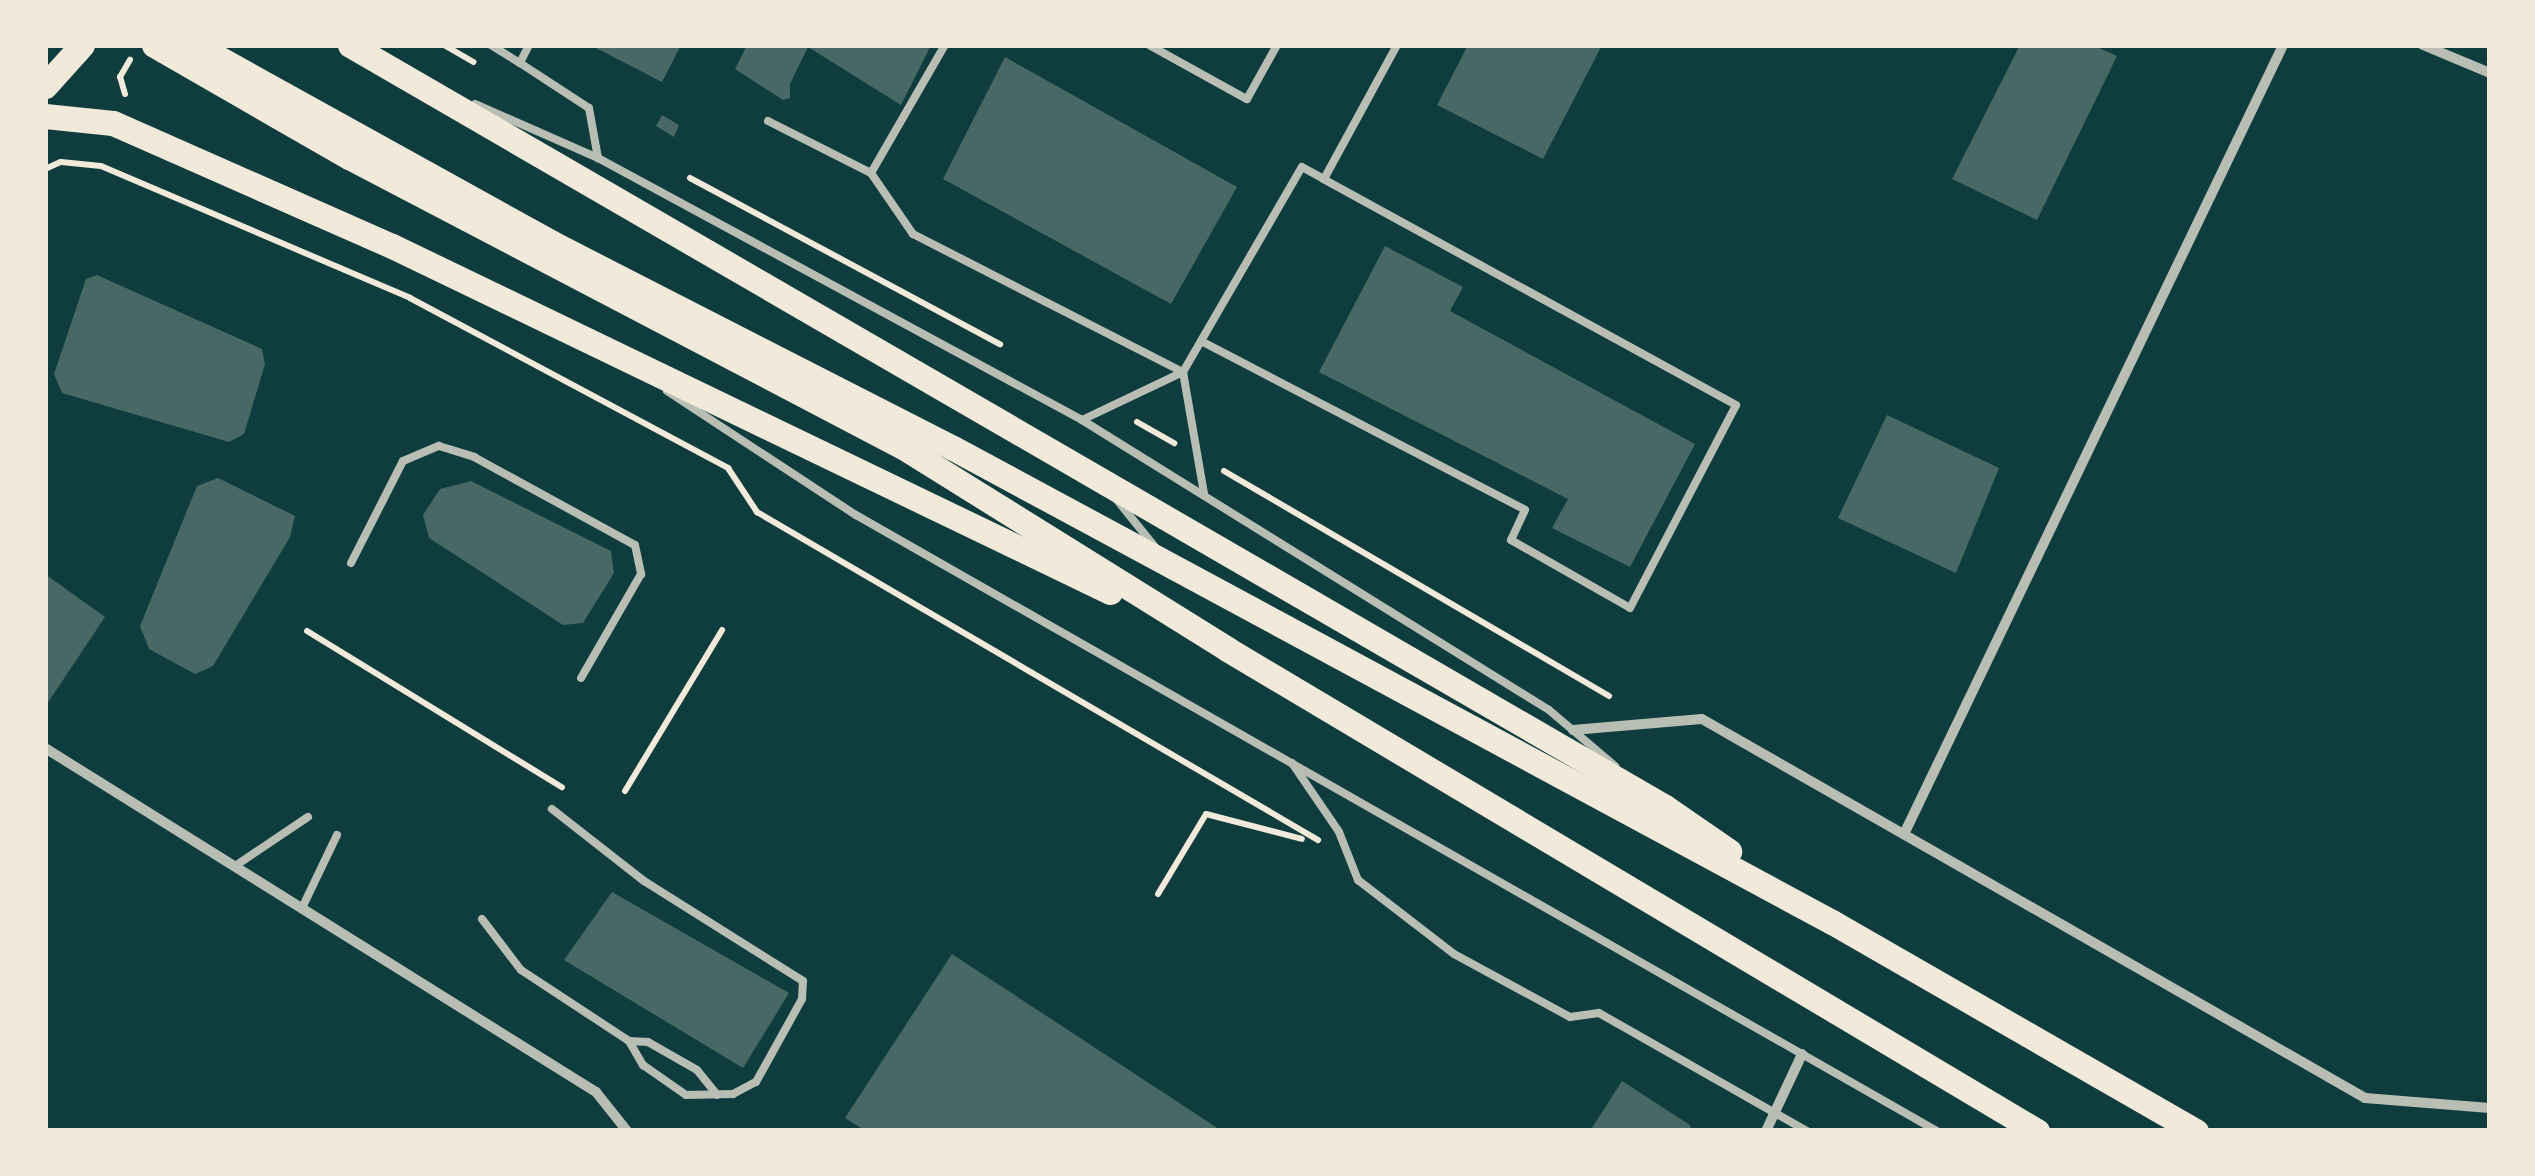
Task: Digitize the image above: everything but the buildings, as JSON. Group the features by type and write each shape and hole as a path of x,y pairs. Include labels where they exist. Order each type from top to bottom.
{"main road":[{"path":"45,86 82,45"},
{"path":"154,45 349,157 904,447 1227,649 2037,1131"},
{"path":"195,45 535,233 1832,922 2196,1131"},
{"path":"360,52 1665,807 1832,922"},
{"path":"45,116 113,124 590,340 1227,649"}],"street":[{"path":"1906,832 2283,45"},
{"path":"2423,45 2490,74"},
{"path":"1573,730 1702,719 1906,832 2364,1098 2490,1108"},
{"path":"45,748 596,1092 627,1131"},
{"path":"1766,1131 1802,1054"}],"lane":[{"path":"492,45 589,108 598,158"},
{"path":"520,63 529,45"},
{"path":"871,172 945,45"},
{"path":"1149,45 1247,99 1278,45"},
{"path":"1324,179 1397,45"},
{"path":"360,52 598,158 1082,420 1573,730 1665,807"},
{"path":"768,121 871,172 913,234 1183,372"},
{"path":"1082,420 1183,372 1302,167 1736,405 1630,608 1511,540 1525,510 1202,341"},
{"path":"590,340 856,515 1936,1131"},
{"path":"1183,372 1204,494"},
{"path":"351,563 402,461 439,446 474,457 635,545 641,574 581,678"},
{"path":"1108,488 1174,570"},
{"path":"1290,760 1339,832 1358,880 1454,954 1570,1017 1598,1013 1807,1131"},
{"path":"482,919 521,970 629,1041 643,1066 686,1095 717,1094 756,1082 802,999 803,981 644,881 552,809"},
{"path":"235,866 308,817"},
{"path":"302,908 337,835"},
{"path":"629,1041 648,1042 697,1070 717,1094"}],"path":[{"path":"45,169 60,162 102,166 410,298 728,468 758,512 1313,842"},
{"path":"625,791 722,630"},
{"path":"307,632 565,789"},
{"path":"1158,894 1206,814 1313,842 1339,832"}]}
